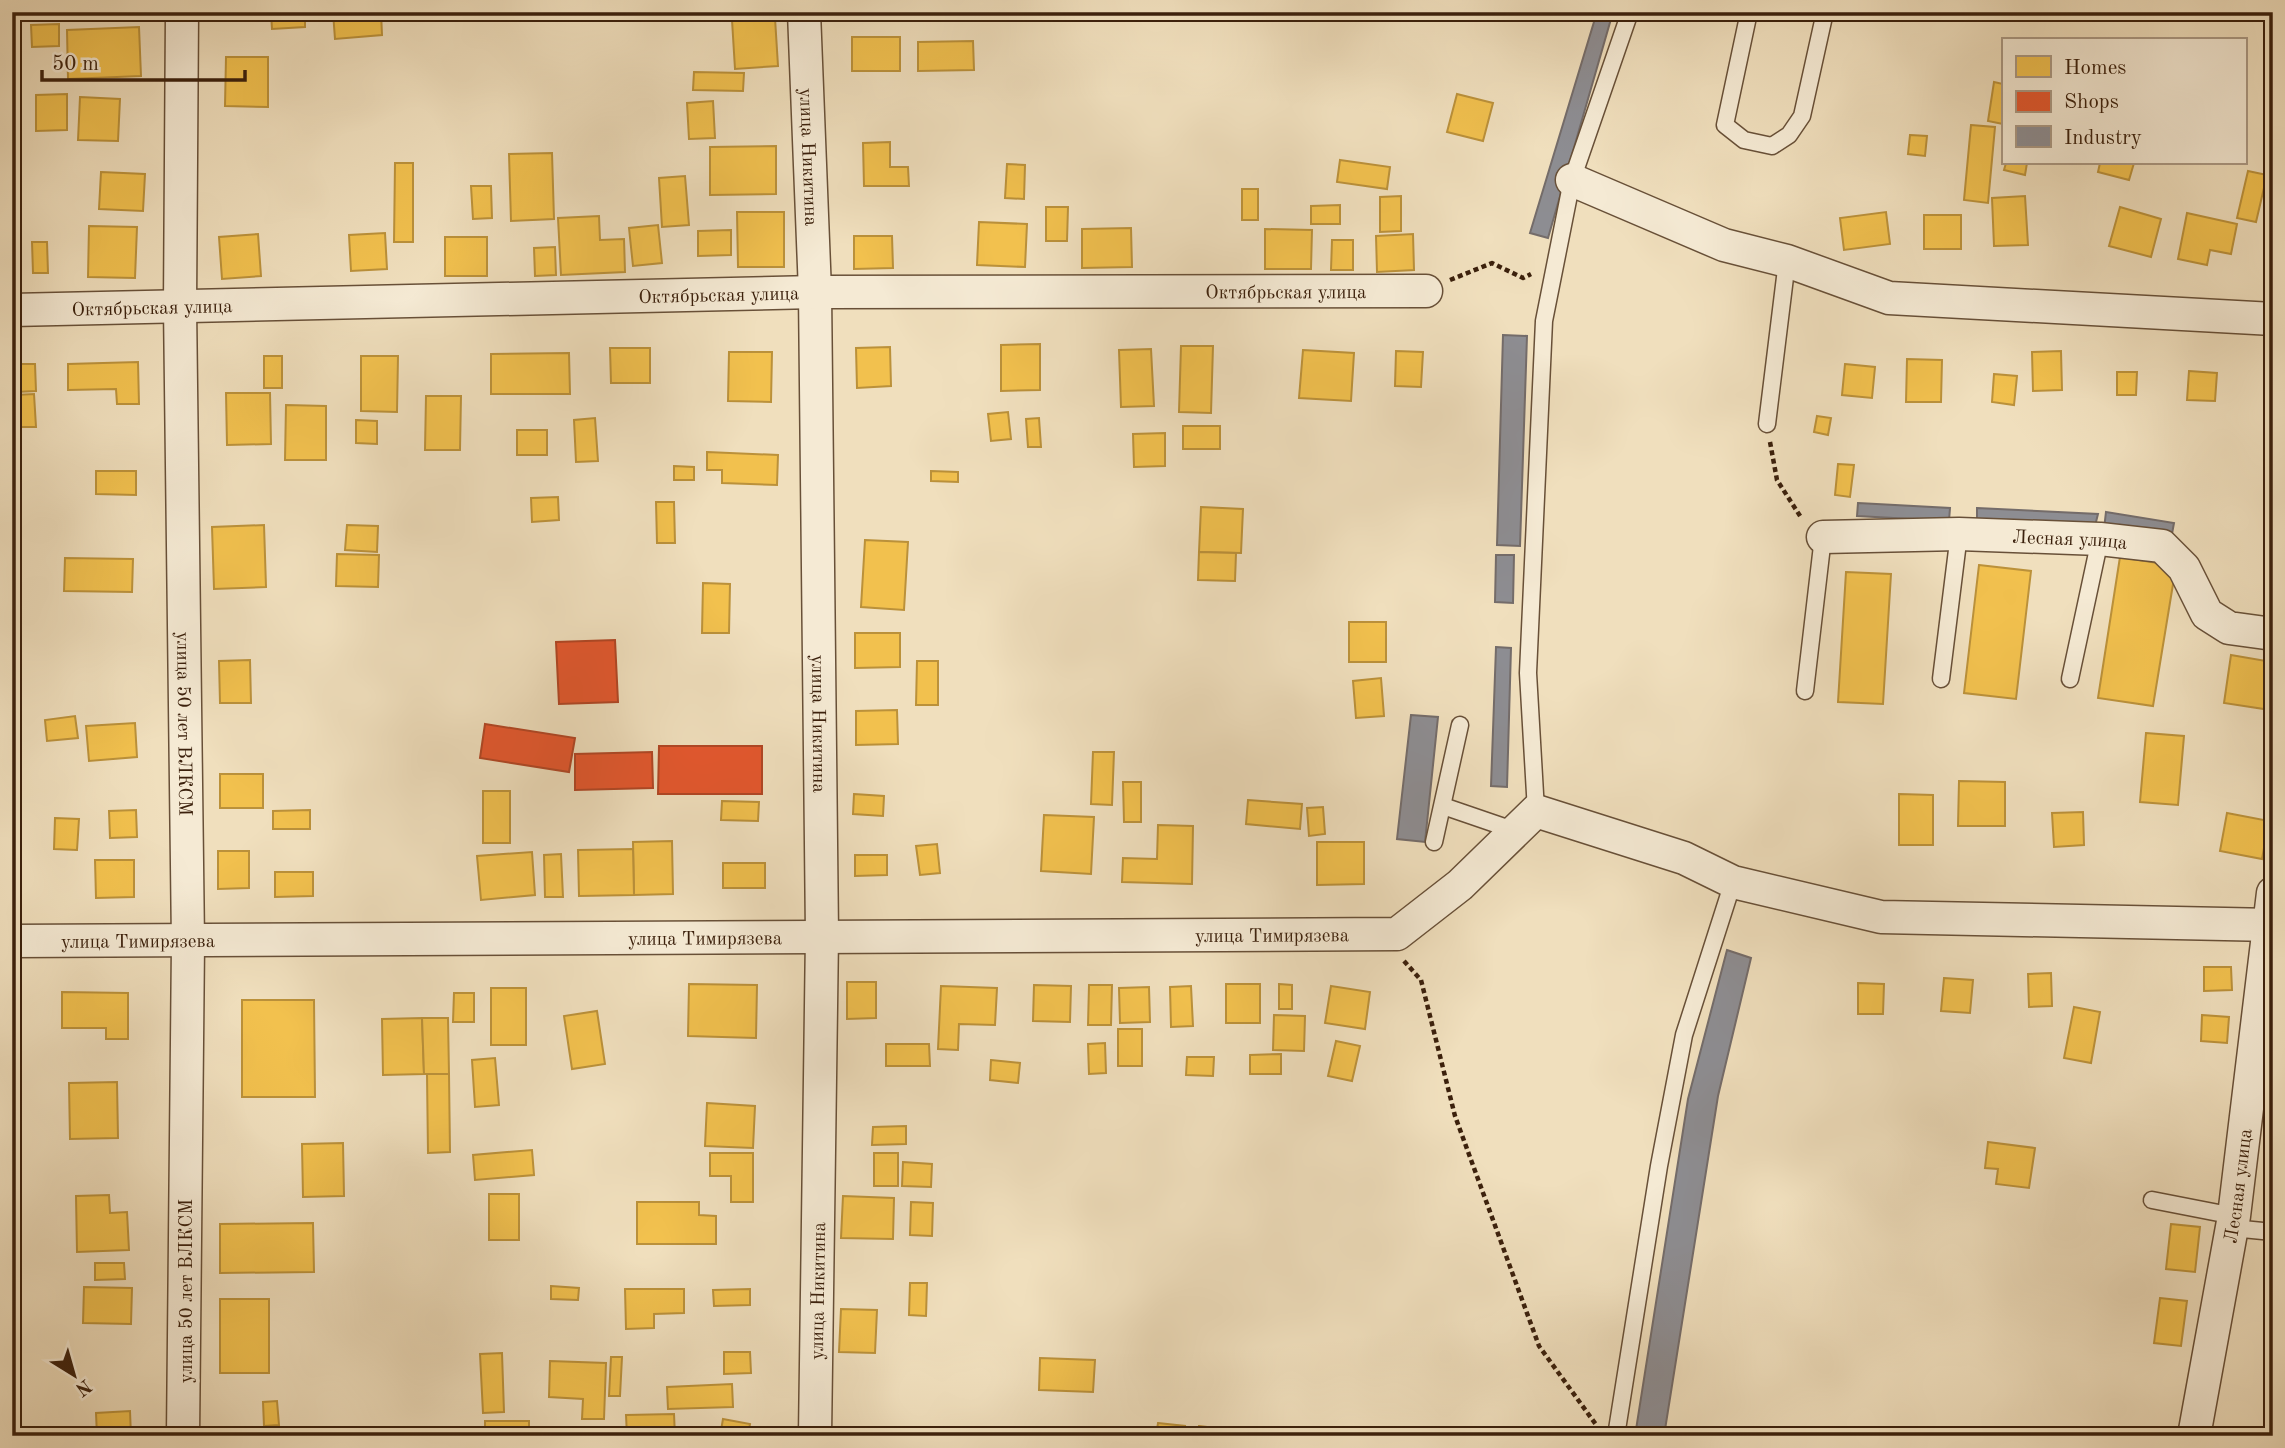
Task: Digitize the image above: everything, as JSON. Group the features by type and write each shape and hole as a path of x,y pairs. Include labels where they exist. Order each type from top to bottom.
{"street":[{"name":"улица 50 лет ВЛКСМ","path":"182,12 180,306 188,943 184,1436"},
{"name":"улица Никитина","path":"804,12 815,292 822,935 815,1436"},
{"path":"1572,180 1724,245 1787,261 1889,298 2273,319"},
{"name":"Октябрьская улица","path":"12,310 815,292 1433,287"},
{"name":"Лесная улица","path":"1823,537 1959,534 2100,539 2162,546 2184,568 2207,614 2229,628 2273,634"},
{"path":"1389,934 1460,884 1526,821 1684,858 1733,882 1881,916 2270,925"},
{"name":"Лесная улица","path":"2194,1436 2233,1222 2273,893"},
{"name":"улица Тимирязева","path":"12,941 188,943 822,935 1389,934"}],"lane":[{"path":"1443,806 1526,821 1528,673 1544,321 1572,180 1630,12"},
{"path":"1749,12 1725,125 1744,140 1772,146 1789,135 1802,116 1825,12"},
{"path":"1767,424 1787,261"},
{"path":"1941,679 1959,534"},
{"path":"1805,691 1823,537"},
{"path":"2070,679 2100,539"},
{"path":"1434,842 1460,725"},
{"path":"1616,1436 1659,1166 1684,1035 1733,882"},
{"path":"2152,1200 2273,1232"}],"path":[{"path":"1433,287 1492,263 1523,278 1538,271"},
{"path":"1767,424 1777,480 1796,514 1823,537"},
{"path":"1389,934 1421,980 1455,1116 1539,1346 1603,1436"}],"building: Homes":[{"path":"271,12 305,12 305,27 272,29"},
{"path":"333,12 381,12 382,35 335,39"},
{"path":"775,18 778,66 735,69 732,20"},
{"path":"59,24 59,46 32,47 31,25"},
{"path":"139,27 141,76 68,79 67,30"},
{"path":"852,37 900,37 900,71 852,71"},
{"path":"973,41 974,70 918,71 918,42"},
{"path":"226,57 268,57 268,107 225,106"},
{"path":"694,72 744,73 743,91 693,90"},
{"path":"1994,82 2002,84 2002,124 1988,121"},
{"path":"67,94 67,130 36,131 36,95"},
{"path":"1457,94 1493,103 1483,141 1447,132"},
{"path":"80,97 120,99 118,141 78,140"},
{"path":"713,101 715,138 689,139 687,103"},
{"path":"1971,125 1995,127 1988,203 1964,200"},
{"path":"1910,135 1927,136 1925,156 1908,154"},
{"path":"890,142 890,167 908,167 909,186 864,186 863,143"},
{"path":"776,146 776,194 710,195 710,147"},
{"path":"552,153 554,219 511,221 509,154"},
{"path":"1340,160 1390,167 1387,189 1337,182"},
{"path":"395,163 413,163 413,242 394,242"},
{"path":"1007,164 1025,165 1024,199 1005,198"},
{"path":"2006,164 2027,164 2025,175 2004,170"},
{"path":"2100,164 2134,164 2129,180 2098,172"},
{"path":"2248,171 2267,175 2256,222 2237,218"},
{"path":"101,172 145,174 143,211 99,209"},
{"path":"685,176 689,225 662,227 659,178"},
{"path":"471,186 491,186 492,218 473,219"},
{"path":"1242,189 1258,189 1258,220 1242,220"},
{"path":"1401,196 1401,231 1380,232 1380,197"},
{"path":"2025,196 2028,245 1994,246 1992,198"},
{"path":"1340,205 1340,224 1311,224 1311,206"},
{"path":"1046,207 1068,207 1067,241 1046,241"},
{"path":"2120,207 2161,219 2151,257 2109,246"},
{"path":"737,212 784,212 784,267 738,267"},
{"path":"1886,212 1890,244 1844,250 1840,218"},
{"path":"2187,213 2237,224 2231,254 2210,250 2207,265 2178,259"},
{"path":"1924,215 1961,215 1961,249 1924,249"},
{"path":"599,216 600,240 624,239 625,272 561,275 558,218"},
{"path":"979,222 1027,224 1025,267 977,265"},
{"path":"658,225 662,263 633,266 629,228"},
{"path":"89,226 137,227 135,278 88,277"},
{"path":"1131,228 1132,267 1082,268 1082,229"},
{"path":"1265,229 1312,230 1311,269 1265,269"},
{"path":"731,230 731,255 698,256 698,231"},
{"path":"385,233 387,269 351,271 349,235"},
{"path":"258,234 261,276 222,279 219,237"},
{"path":"1413,234 1414,270 1377,272 1376,236"},
{"path":"854,236 892,236 893,268 854,269"},
{"path":"445,237 487,237 487,276 445,276"},
{"path":"1332,240 1353,240 1353,270 1331,270"},
{"path":"32,242 47,242 48,273 33,273"},
{"path":"555,247 556,275 535,276 534,248"},
{"path":"1040,344 1040,390 1001,391 1001,345"},
{"path":"1181,346 1213,346 1211,413 1179,412"},
{"path":"890,347 891,386 857,388 856,348"},
{"path":"610,348 650,348 650,383 611,383"},
{"path":"1151,349 1154,406 1121,407 1119,350"},
{"path":"1303,350 1354,353 1351,401 1299,398"},
{"path":"1396,351 1423,352 1421,387 1395,386"},
{"path":"2061,351 2062,390 2033,391 2032,352"},
{"path":"729,352 772,352 771,402 728,401"},
{"path":"569,353 570,394 491,394 491,354"},
{"path":"264,356 282,356 282,388 264,388"},
{"path":"361,356 398,356 397,412 361,411"},
{"path":"1907,359 1942,360 1941,402 1906,402"},
{"path":"138,362 139,404 117,404 116,389 68,390 68,364"},
{"path":"15,364 35,364 36,391 16,392"},
{"path":"1845,364 1875,367 1872,398 1842,395"},
{"path":"2189,371 2217,373 2215,401 2187,400"},
{"path":"2117,372 2137,372 2136,395 2117,395"},
{"path":"1994,374 2017,376 2014,405 1992,402"},
{"path":"226,393 270,393 271,444 227,445"},
{"path":"34,394 36,427 16,427 15,395"},
{"path":"426,396 461,396 460,450 425,450"},
{"path":"286,405 326,406 326,460 285,460"},
{"path":"1008,412 1011,439 991,441 988,414"},
{"path":"1817,416 1831,418 1828,435 1814,432"},
{"path":"595,418 598,461 576,462 574,420"},
{"path":"1039,418 1041,447 1028,447 1026,419"},
{"path":"356,420 377,421 377,444 356,443"},
{"path":"1183,426 1220,426 1220,449 1183,449"},
{"path":"517,430 547,430 547,455 517,455"},
{"path":"1165,433 1165,466 1134,467 1133,434"},
{"path":"707,452 778,455 777,485 722,483 722,470 707,470"},
{"path":"1838,464 1854,465 1850,497 1835,495"},
{"path":"674,466 694,467 694,480 674,480"},
{"path":"96,471 136,471 136,495 96,494"},
{"path":"931,471 958,472 958,482 931,481"},
{"path":"558,497 559,520 532,522 531,498"},
{"path":"656,502 674,502 675,543 657,543"},
{"path":"1201,507 1243,509 1241,553 1199,552"},
{"path":"264,525 266,587 214,589 212,527"},
{"path":"347,525 378,526 377,552 345,550"},
{"path":"865,540 908,542 904,610 861,607"},
{"path":"1199,552 1236,553 1235,581 1198,580"},
{"path":"337,554 379,555 378,587 336,586"},
{"path":"2120,557 2176,566 2153,706 2098,698"},
{"path":"65,558 133,559 132,592 64,591"},
{"path":"1979,565 2031,571 2016,699 1964,693"},
{"path":"1846,572 1891,574 1883,704 1838,702"},
{"path":"703,583 730,584 729,633 702,633"},
{"path":"1349,622 1386,622 1386,662 1349,662"},
{"path":"855,633 900,633 900,667 855,668"},
{"path":"2231,655 2272,662 2264,709 2224,703"},
{"path":"250,660 251,703 220,703 219,661"},
{"path":"917,661 938,661 938,705 916,705"},
{"path":"1381,678 1384,716 1356,718 1353,681"},
{"path":"897,710 898,744 856,745 856,711"},
{"path":"75,716 78,738 47,741 45,720"},
{"path":"135,723 137,757 89,761 86,726"},
{"path":"2146,733 2184,736 2178,805 2140,802"},
{"path":"1093,752 1114,752 1112,805 1091,804"},
{"path":"220,774 263,774 263,808 220,808"},
{"path":"1959,781 2005,782 2005,826 1958,826"},
{"path":"1123,782 1141,782 1141,822 1124,822"},
{"path":"483,791 510,791 510,843 483,843"},
{"path":"854,794 884,796 883,816 853,814"},
{"path":"1899,794 1933,795 1933,845 1899,845"},
{"path":"1248,800 1302,804 1300,829 1246,824"},
{"path":"722,801 759,802 758,821 721,820"},
{"path":"1323,807 1325,834 1309,836 1307,808"},
{"path":"136,810 137,837 110,838 109,811"},
{"path":"310,810 310,829 273,829 273,811"},
{"path":"2083,812 2084,845 2054,847 2052,813"},
{"path":"2227,813 2269,821 2262,859 2220,851"},
{"path":"1044,815 1094,817 1091,874 1041,871"},
{"path":"55,818 79,819 77,850 54,849"},
{"path":"1158,825 1193,826 1192,884 1122,882 1123,858 1157,859"},
{"path":"672,841 673,894 634,895 633,842"},
{"path":"1317,842 1364,842 1364,884 1317,885"},
{"path":"937,844 940,873 920,875 916,846"},
{"path":"633,849 634,895 579,896 578,850"},
{"path":"218,851 249,851 249,888 218,889"},
{"path":"532,852 535,895 481,900 477,856"},
{"path":"561,854 563,897 545,897 544,855"},
{"path":"855,855 887,855 887,875 855,876"},
{"path":"95,860 134,860 134,897 96,898"},
{"path":"723,863 765,863 765,888 723,888"},
{"path":"275,872 313,872 313,896 275,897"},
{"path":"2204,967 2231,967 2232,990 2204,991"},
{"path":"2051,973 2052,1006 2029,1007 2028,974"},
{"path":"1944,978 1973,980 1970,1013 1941,1011"},
{"path":"847,982 876,982 876,1018 847,1019"},
{"path":"1858,983 1884,984 1883,1014 1858,1014"},
{"path":"689,984 757,985 756,1038 688,1036"},
{"path":"1226,984 1260,984 1260,1023 1226,1023"},
{"path":"1279,984 1292,985 1292,1009 1279,1009"},
{"path":"1034,985 1071,986 1070,1022 1033,1021"},
{"path":"1089,985 1112,985 1111,1025 1088,1025"},
{"path":"941,986 997,988 995,1025 959,1024 958,1050 938,1049"},
{"path":"1191,986 1193,1026 1171,1027 1170,987"},
{"path":"1331,986 1370,992 1365,1029 1325,1023"},
{"path":"1149,987 1150,1022 1120,1023 1119,988"},
{"path":"491,988 526,988 526,1045 491,1045"},
{"path":"62,992 128,993 128,1039 106,1039 106,1028 62,1028"},
{"path":"454,993 474,993 474,1022 453,1022"},
{"path":"242,1000 314,1000 315,1097 242,1097"},
{"path":"2074,1007 2100,1012 2091,1063 2064,1058"},
{"path":"597,1011 605,1064 572,1069 564,1016"},
{"path":"1274,1015 1305,1016 1304,1051 1273,1050"},
{"path":"2202,1015 2229,1017 2227,1043 2201,1041"},
{"path":"422,1018 424,1074 383,1075 382,1019"},
{"path":"422,1018 448,1018 449,1074 424,1074"},
{"path":"1118,1029 1142,1029 1142,1066 1118,1066"},
{"path":"1336,1041 1360,1046 1352,1081 1328,1076"},
{"path":"1105,1043 1106,1073 1089,1074 1088,1044"},
{"path":"886,1044 929,1044 930,1066 886,1066"},
{"path":"1281,1054 1281,1074 1250,1074 1250,1055"},
{"path":"1187,1057 1214,1057 1213,1076 1186,1075"},
{"path":"495,1058 499,1105 475,1107 472,1060"},
{"path":"991,1060 1020,1063 1018,1083 990,1080"},
{"path":"427,1074 449,1074 450,1152 428,1153"},
{"path":"117,1082 118,1138 70,1139 69,1083"},
{"path":"707,1103 755,1106 753,1148 705,1146"},
{"path":"906,1126 906,1144 872,1145 873,1127"},
{"path":"1988,1142 2035,1148 2029,1188 1996,1184 1998,1169 1985,1168"},
{"path":"343,1143 344,1196 303,1197 302,1144"},
{"path":"532,1150 534,1175 475,1180 473,1155"},
{"path":"710,1153 753,1153 753,1202 731,1202 731,1176 710,1176"},
{"path":"874,1153 898,1153 898,1186 874,1186"},
{"path":"903,1162 932,1164 931,1187 902,1186"},
{"path":"489,1194 519,1194 519,1240 489,1240"},
{"path":"109,1195 110,1213 127,1212 129,1250 77,1252 76,1196"},
{"path":"843,1196 894,1198 893,1239 841,1238"},
{"path":"637,1202 699,1202 699,1215 716,1216 716,1244 637,1244"},
{"path":"911,1202 933,1203 932,1236 910,1235"},
{"path":"313,1223 314,1272 220,1273 220,1224"},
{"path":"2171,1224 2200,1227 2195,1272 2166,1269"},
{"path":"95,1263 124,1263 125,1279 95,1280"},
{"path":"910,1283 927,1283 926,1316 909,1315"},
{"path":"551,1286 579,1288 578,1300 551,1299"},
{"path":"84,1287 132,1288 131,1324 83,1323"},
{"path":"625,1289 684,1289 684,1313 654,1314 654,1328 626,1329"},
{"path":"750,1289 750,1305 714,1306 713,1290"},
{"path":"2160,1298 2187,1301 2181,1346 2154,1343"},
{"path":"2273,1298 2273,1343 2266,1342"},
{"path":"220,1299 269,1299 269,1373 220,1373"},
{"path":"841,1309 877,1310 875,1353 839,1352"},
{"path":"724,1352 750,1352 751,1373 724,1374"},
{"path":"502,1353 504,1412 483,1413 480,1354"},
{"path":"611,1357 622,1357 620,1396 609,1396"},
{"path":"1040,1358 1095,1360 1093,1392 1039,1390"},
{"path":"550,1361 606,1363 604,1419 582,1419 583,1399 549,1397"},
{"path":"732,1384 733,1407 668,1409 667,1387"},
{"path":"277,1401 279,1425 264,1426 263,1402"},
{"path":"130,1411 131,1436 97,1436 96,1413"},
{"path":"674,1414 675,1436 627,1436 626,1415"},
{"path":"723,1419 750,1424 748,1436 720,1436"},
{"path":"485,1421 529,1421 529,1436 485,1436"},
{"path":"1158,1423 1185,1426 1184,1436 1156,1436"},
{"path":"1199,1426 1223,1429 1223,1436 1198,1436"}],"building: Shops":[{"path":"615,640 618,702 559,704 556,642"},
{"path":"485,724 575,738 569,772 480,758"},
{"path":"659,746 762,746 762,794 658,794"},
{"path":"652,752 653,788 575,790 575,754"}],"building: Industry":[{"path":"1597,12 1613,12 1548,238 1530,233"},
{"path":"1503,335 1527,336 1520,546 1497,545"},
{"path":"1858,503 1950,508 1949,521 1857,516"},
{"path":"1977,508 2098,514 2095,526 1977,520"},
{"path":"2106,512 2174,523 2171,539 2104,529"},
{"path":"1496,555 1514,555 1513,603 1495,602"},
{"path":"1496,647 1511,648 1507,787 1491,786"},
{"path":"1411,715 1438,717 1425,842 1397,839"},
{"path":"1727,950 1751,958 1718,1096 1664,1436 1635,1436 1688,1099"}]}
